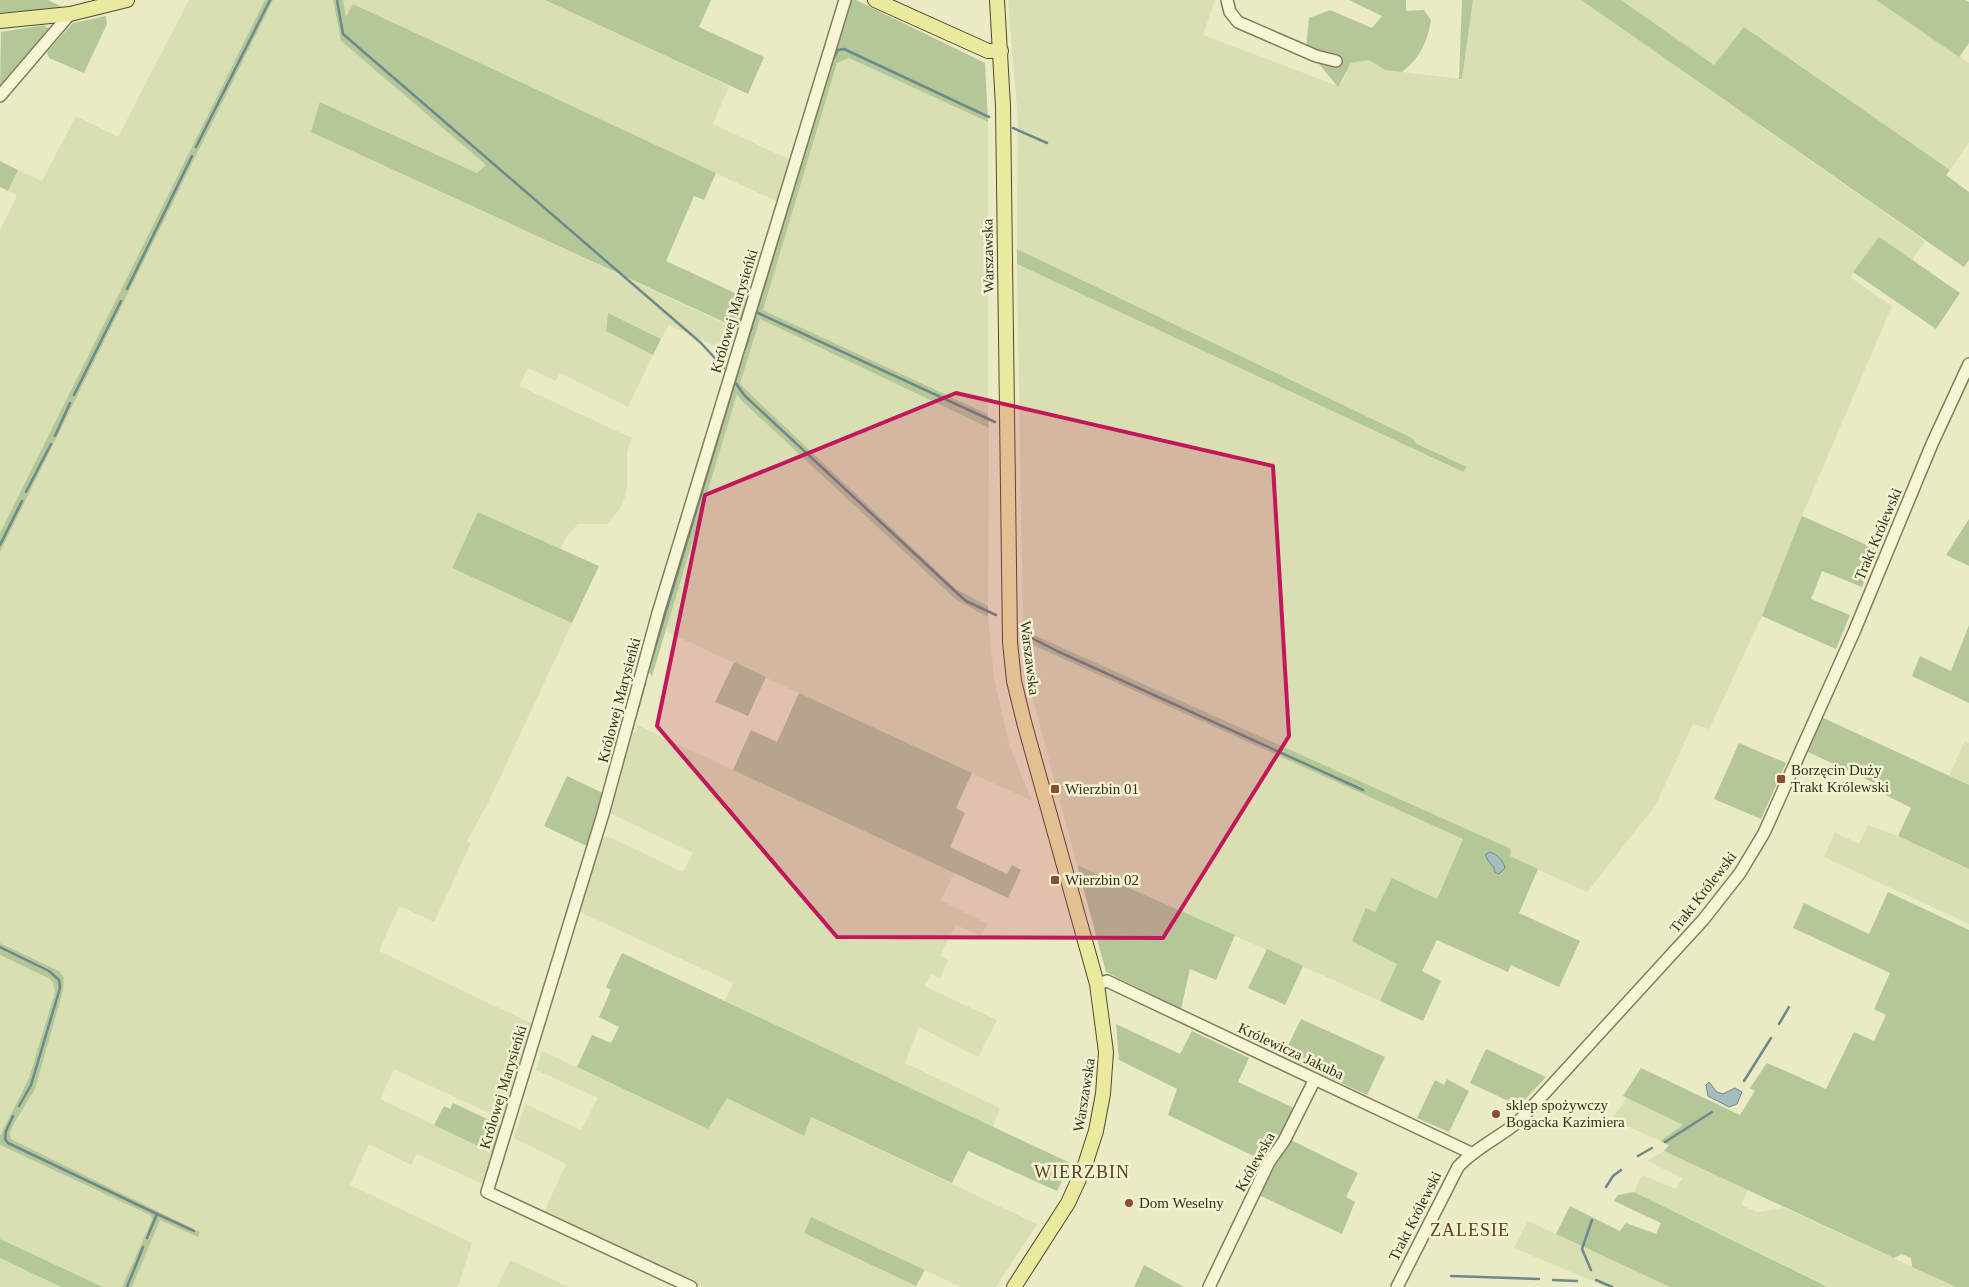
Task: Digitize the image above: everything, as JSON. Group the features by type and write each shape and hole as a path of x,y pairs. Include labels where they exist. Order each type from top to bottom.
{"main road":[{"path":"0,21 70,14 127,0"},
{"path":"875,0 988,51 1001,51"},
{"name":"Warszawska","path":"997,0 1001,51 1010,642 1014,681 1097,984 1106,1052 1103,1094 1091,1148 1068,1203 1014,1287"}],"street":[{"name":"Królowej Marysieńki","path":"692,1287 487,1192 604,814 658,613 844,0"},
{"path":"1227,0 1230,12 1238,22 1316,56 1336,61"},
{"path":"0,96 70,14"},
{"name":"Trakt Królewski","path":"1396,1287 1450,1178 1471,1153 1501,1137 1519,1121 1703,920 1740,873 1764,833 1854,632 1932,444 1969,364"},
{"name":"Królewicza Jakuba","path":"1097,984 1107,981 1471,1153"},
{"name":"Królewska","path":"1209,1287 1269,1162 1284,1141 1315,1079"}],"highlighted area":[{"path":"956,393 1273,466 1289,736 1163,938 837,937 657,726 705,495"}],"green space":[{"path":"0,0 48,0 64,8 0,13"},
{"path":"189,0 265,0 0,533 0,231 17,195 8,191 18,170 42,181 76,116 118,137"},
{"path":"265,0 273,0 0,552 0,533"},
{"path":"273,0 333,0 341,41 486,165 477,173 321,102 312,132 734,328 726,351 669,325 661,339 608,313 606,331 653,355 628,407 560,373 556,381 528,368 519,386 632,438 627,451 627,486 625,497 619,510 607,524 578,524 566,537 560,549 478,512 452,568 572,623 489,801 467,841 471,843 434,922 399,906 379,951 535,1025 506,1121 394,1069 380,1099 495,1154 485,1185 417,1154 411,1165 369,1144 350,1185 472,1243 458,1287 132,1287 160,1219 197,1237 200,1232 11,1139 10,1133 35,1088 63,991 59,971 0,943 0,552"},
{"path":"333,0 343,0 346,17 353,4 716,173 704,200 694,196 666,261 748,299 739,329 311,132 320,102 477,173 486,165 341,41"},
{"path":"343,0 545,0 729,86 713,124 790,160 778,202 353,4 346,18"},
{"path":"545,0 711,0 699,27 764,57 748,94"},
{"path":"850,0 856,0 985,63 988,122 849,58 837,63 763,310 988,414 989,428 760,319 740,384 956,589 988,606 988,617 955,599 742,401 737,394 652,676 646,669"},
{"path":"1008,0 1215,0 1203,35 1338,86 1342,82 1351,63 1369,60 1385,70 1462,79 1473,0 1581,0 1925,241 1911,261 1879,237 1853,272 1851,278 1892,306 1802,516 1762,616 1709,729 1693,724 1655,806 1587,892 1509,856 1511,849 1023,630 1017,264 1462,472 1467,467 1417,444 1412,438 1017,249 1018,120"},
{"path":"1349,0 1406,0 1406,11 1424,10 1431,20 1427,36 1422,49 1414,61 1402,72 1385,70 1369,60 1351,63 1338,87 1306,48 1309,18 1330,10 1372,28 1382,16"},
{"path":"1462,0 1473,0 1462,79 1459,79"},
{"path":"1581,0 1621,0 1714,65 1744,27 1950,170 1946,175 1969,192 1969,260 1964,267"},
{"path":"1621,0 1876,0 1969,63 1969,142 1950,170 1745,27 1714,65"},
{"path":"1876,0 1965,0 1969,2 1969,43 1959,57"},
{"path":"106,16 107,24 84,73 49,58 47,52 73,23"},
{"path":"44,25 48,28 48,32 0,89 1,32"},
{"path":"849,58 988,122 988,414 763,310 837,63"},
{"path":"0,161 18,170 8,191 0,187"},
{"path":"1879,237 1960,293 1936,329 1853,272"},
{"path":"1017,249 1412,438 1417,444 1467,467 1463,472 1017,264"},
{"path":"608,313 661,339 653,355 606,331"},
{"path":"760,319 989,428 988,606 956,589 740,384"},
{"path":"737,393 955,599 988,617 994,678 1009,744 1032,801 665,631"},
{"path":"478,512 599,566 572,623 452,568"},
{"path":"1802,516 1878,550 1862,587 1822,571 1811,599 1850,615 1836,649 1762,616"},
{"path":"1969,519 1969,566 1946,555"},
{"path":"1969,625 1969,703 1912,676 1920,656 1951,671"},
{"path":"1023,630 1511,849 1510,856 1538,869 1519,913 1580,941 1559,987 1511,965 1508,972 1437,940 1422,971 1441,981 1423,1021 1380,1001 1397,964 1352,941 1366,908 1375,912 1392,878 1437,899 1463,839 1035,646 1024,640"},
{"path":"1024,640 1463,839 1437,899 1375,912 1366,908 1397,964 1380,1001 1077,865 1027,677"},
{"path":"734,662 766,677 748,716 715,702"},
{"path":"799,693 972,773 956,808 965,813 950,847 1007,874 1012,865 1021,870 1008,898 733,770 751,730 777,742"},
{"path":"1821,717 1969,785 1969,869 1898,836 1911,808 1882,793 1883,787 1806,751"},
{"path":"637,725 954,873 941,900 987,924 981,936 956,925 940,955 948,960 940,978 931,974 924,986 997,1020 978,1057 919,1027 905,1063 1000,1108 993,1127 725,1001 733,983 578,911 602,838 607,836 683,872 693,853 610,813 629,731 636,732"},
{"path":"1965,741 1969,743 1969,785 1949,776"},
{"path":"1739,743 1786,763 1761,819 1714,799"},
{"path":"567,776 603,793 589,847 544,826"},
{"path":"1868,825 1898,836 1969,869 1969,924 1824,857 1835,832 1859,844"},
{"path":"1077,865 1235,935 1216,980 1190,969 1181,1009 1106,972"},
{"path":"1888,892 1969,930 1969,1287 1956,1287 1912,1267 1911,1258 1902,1254 1894,1258 1664,1151 1669,1145 1660,1141 1683,1125 1623,1096 1641,1068 1740,1115 1755,1091 1750,1088 1767,1063 1826,1089 1854,1032 1874,1041 1886,1015 1874,1009 1890,973 1793,928 1804,903 1869,934"},
{"path":"0,943 59,971 64,978 63,991 35,1089 14,1124 10,1133 11,1139 200,1232 198,1237 160,1220 132,1287 122,1287 152,1220 150,1215 0,1145 0,1136 29,1078 55,992 53,982 48,978 0,955"},
{"path":"1267,949 1303,966 1285,1005 1248,988"},
{"path":"622,953 1071,1163 1057,1191 968,1151 952,1183 811,1117 804,1136 727,1098 708,1129 577,1067 592,1035 611,1043 619,1027 599,1017 611,990 606,987"},
{"path":"0,955 48,978 53,982 55,992 29,1078 0,1136"},
{"path":"1301,1019 1385,1057 1367,1095 1283,1056"},
{"path":"1116,1024 1180,1054 1192,1031 1249,1058 1238,1082 1294,1108 1281,1135 1262,1160 1168,1115 1177,1089 1119,1060"},
{"path":"1486,1049 1546,1077 1519,1106 1470,1083"},
{"path":"542,1051 708,1129 726,1098 804,1136 810,1117 1037,1224 996,1287 961,1287 811,1217 804,1233 918,1287 705,1287 544,1212 566,1164 514,1138 525,1104 581,1130 598,1098 536,1070"},
{"path":"1447,1079 1469,1091 1449,1132 1417,1118 1435,1080 1444,1085"},
{"path":"1627,1098 1683,1125 1660,1141 1612,1119"},
{"path":"453,1103 504,1127 495,1154 434,1125 444,1106 450,1109"},
{"path":"1291,1140 1358,1173 1346,1197 1355,1202 1342,1234 1259,1195 1273,1164"},
{"path":"0,1145 150,1215 152,1220 122,1287 103,1287 0,1239"},
{"path":"1664,1151 1748,1190 1741,1205 1757,1212 1784,1208 1956,1287 1830,1287 1634,1192 1642,1175 1676,1189 1682,1178 1647,1161"},
{"path":"1634,1192 1828,1287 1670,1287 1556,1234 1570,1206 1620,1231 1626,1223 1656,1234 1661,1223 1614,1201 1618,1195"},
{"path":"811,1217 925,1270 916,1286 804,1233"},
{"path":"1528,1221 1670,1287 1607,1287 1514,1248"},
{"path":"0,1239 103,1287 61,1287 0,1258"},
{"path":"0,1258 61,1287 0,1287"},
{"path":"510,1260 569,1287 497,1287"},
{"path":"1144,1265 1174,1282 1184,1287 1134,1287"}],"water":[{"path":"1490,852 1500,858 1504,865 1505,868 1499,874 1495,872 1487,859 1486,854"},
{"path":"1709,1082 1717,1092 1723,1094 1735,1088 1742,1092 1737,1104 1729,1107 1708,1096 1706,1085"}],"waterway":[{"path":"196,147 270,0"},
{"path":"337,0 343,34 701,343 724,368"},
{"path":"745,349 832,61 838,50 844,49 989,117"},
{"path":"1013,128 1047,143"},
{"path":"127,289 192,156"},
{"path":"74,395 121,301"},
{"path":"756,312 995,422"},
{"path":"649,668 741,361"},
{"path":"735,382 744,395 957,593 966,601 996,615"},
{"path":"55,436 70,403"},
{"path":"26,492 51,444"},
{"path":"0,545 22,501"},
{"path":"1020,632 1057,651 1363,790"},
{"path":"632,729 645,683"},
{"path":"0,947 49,971 59,980 60,988 31,1085 19,1106"},
{"path":"1779,1024 1789,1007"},
{"path":"1744,1081 1771,1038"},
{"path":"1665,1142 1712,1112"},
{"path":"13,1116 6,1131 5,1139 8,1143 157,1214 147,1238"},
{"path":"1638,1156 1652,1148"},
{"path":"1606,1187 1613,1176 1621,1170"},
{"path":"157,1214 194,1231"},
{"path":"1591,1270 1582,1249 1592,1220"},
{"path":"127,1287 143,1247"},
{"path":"1451,1276 1539,1279"},
{"path":"1553,1280 1577,1281"},
{"path":"1596,1280 1612,1287"}],"place":[{"name":"Borzęcin Duży Trakt Królewski","path":"1781,779"},
{"name":"Wierzbin 01","path":"1055,789"},
{"name":"Wierzbin 02","path":"1055,880"},
{"name":"sklep spożywczy Bogacka Kazimiera","path":"1496,1114"},
{"name":"Dom Weselny","path":"1129,1203"}],"district":[{"name":"WIERZBIN","path":"1082,1172"},
{"name":"ZALESIE","path":"1470,1230"}]}
